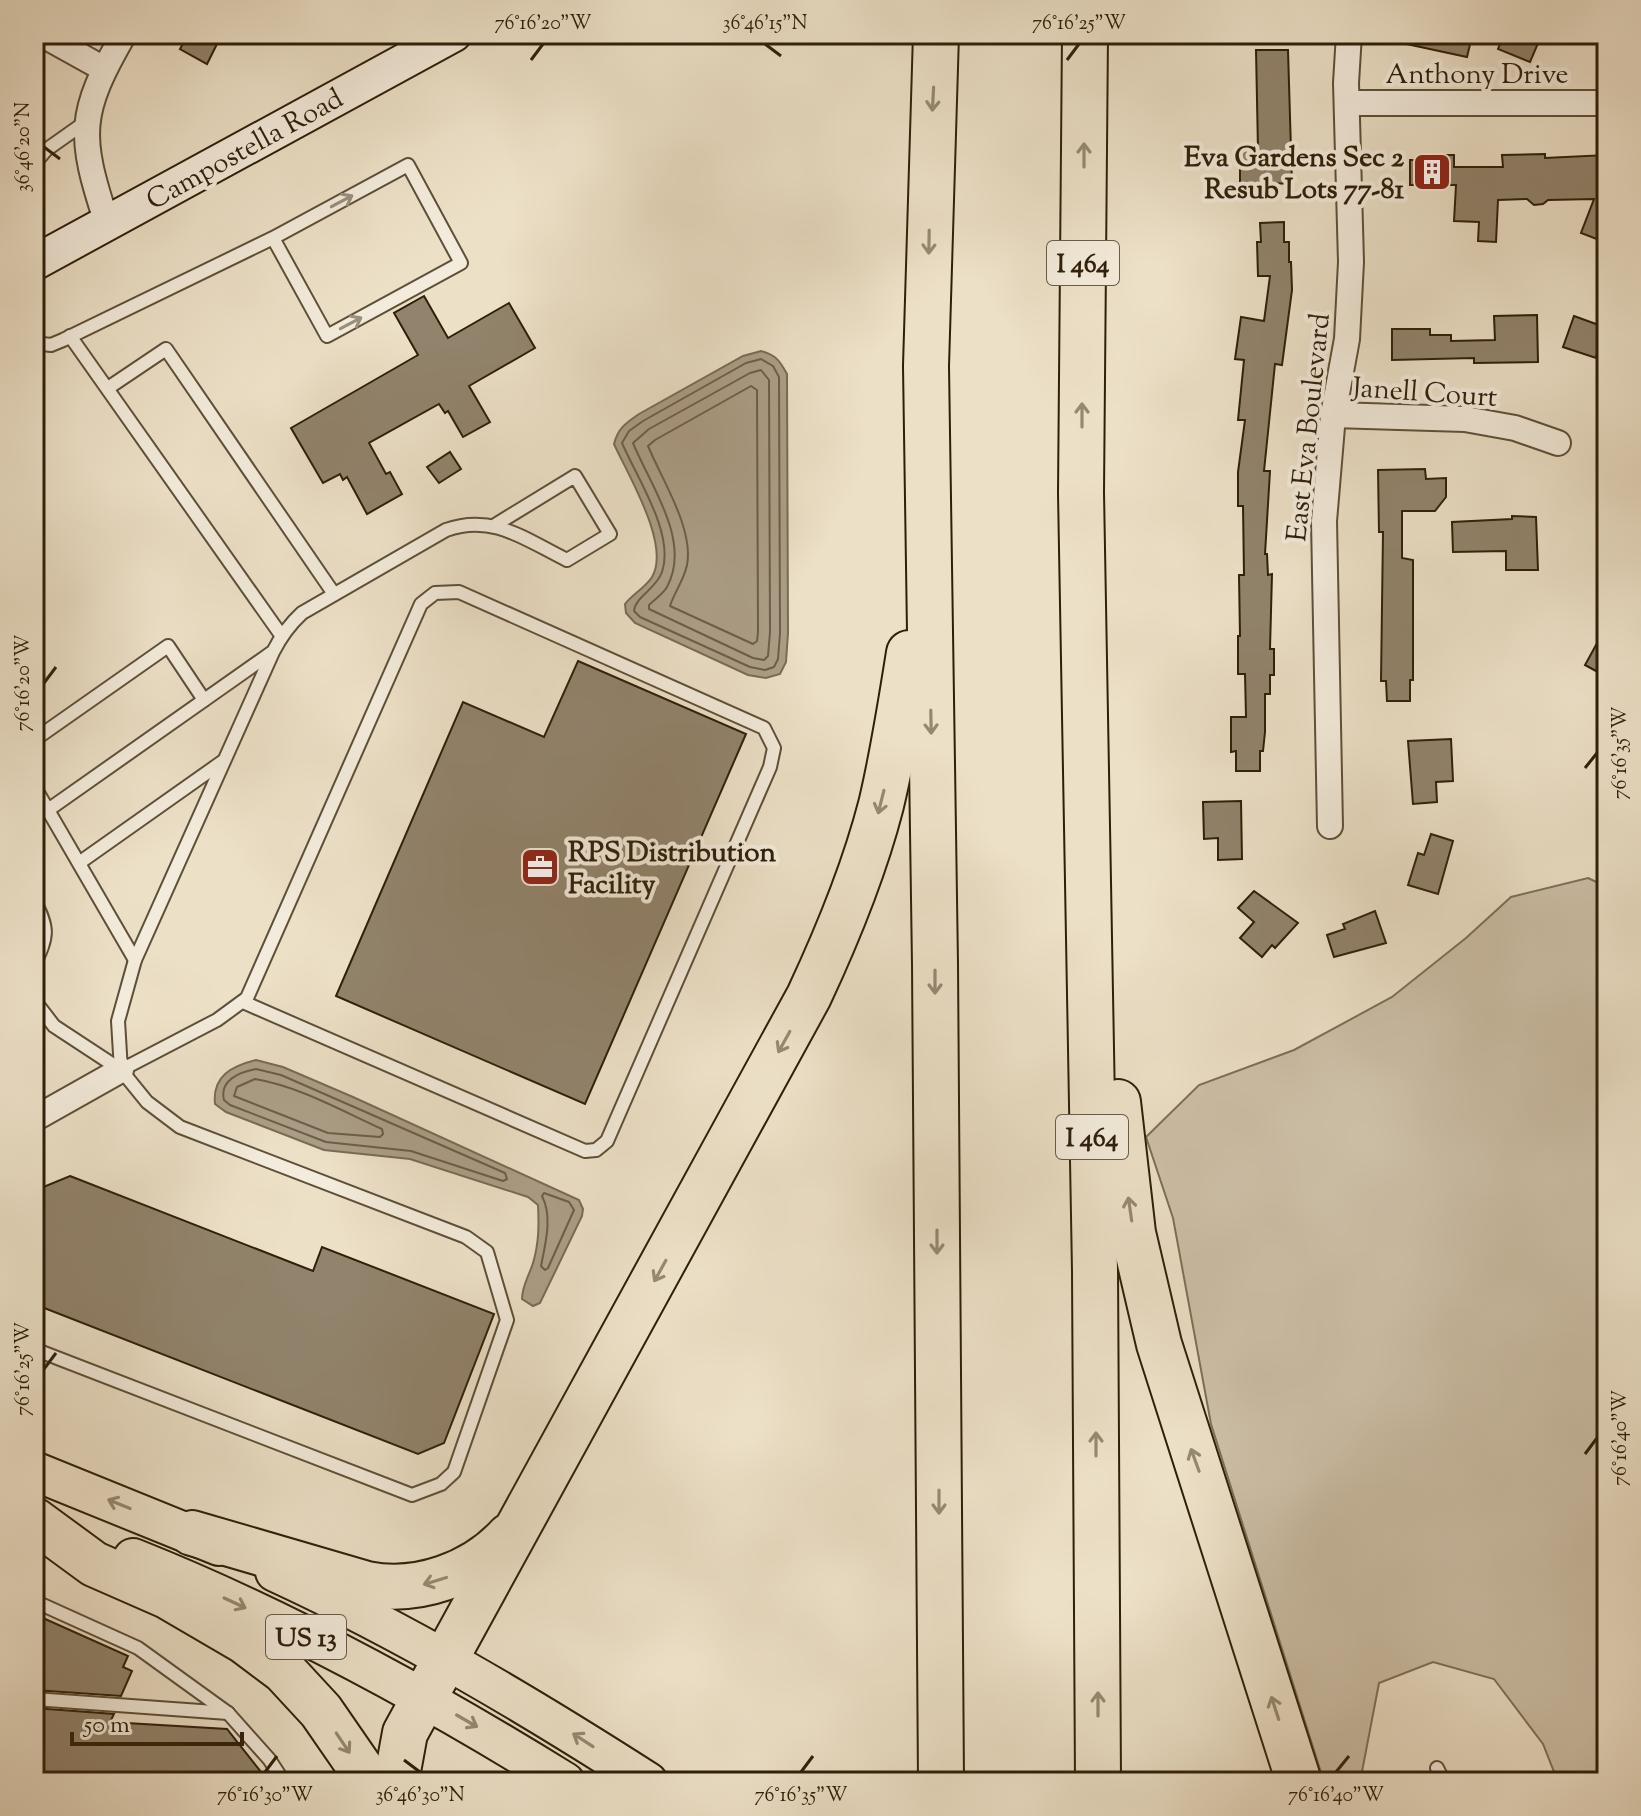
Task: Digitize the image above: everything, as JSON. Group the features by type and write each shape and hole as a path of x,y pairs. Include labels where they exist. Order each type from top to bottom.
{"highway":[{"path":"936,34 926,366 935,980 941,1782"},
{"name":"I 464","path":"1085,34 1081,493 1095,1271 1098,1782"},
{"path":"1081,493 1113,1051 1133,1233 1159,1344 1299,1782"},
{"path":"396,1782 405,1733 809,996 837,937 880,807 898,724 927,532"},
{"path":"34,1520 94,1564 167,1596 244,1641 284,1671 321,1711 370,1782"},
{"path":"192,1533 367,1584 391,1587 439,1580 471,1567 498,1548 521,1523"}],"main road":[{"name":"Campostella Road","path":"34,263 454,34"},
{"name":"US 13","path":"34,1471 192,1533 325,1595 446,1658 648,1782"},
{"name":"US 13","path":"34,1520 150,1565 323,1645 462,1718 565,1782"}],"street":[{"path":"41,34 104,69"},
{"path":"107,223 90,171 86,148 87,121 88,110 104,69 124,34"},
{"name":"East Eva Boulevard","path":"1330,826 1324,521 1333,415 1347,339 1351,262 1347,103 1349,34"},
{"name":"Anthony Drive","path":"1347,103 1607,103"},
{"name":"Janell Court","path":"1333,415 1465,419 1515,428 1558,443"},
{"path":"34,1119 121,1070"}],"lane":[{"path":"34,164 46,150 87,121"},
{"path":"34,343 51,345 70,336 273,238 408,165 461,263 327,336 273,238"},
{"path":"70,336 281,635"},
{"path":"108,388 166,349 334,594"},
{"path":"121,1070 118,1021 135,960 281,635 302,613 446,530 464,523 495,525 567,560 610,534 575,476 495,525"},
{"path":"121,1070 217,1020 243,1002 421,604 435,593 459,592 764,728 774,748 770,767 607,1141 596,1150 585,1151 243,1002"},
{"path":"34,740 168,646 204,700"},
{"path":"48,810 273,652"},
{"path":"79,863 224,761"},
{"path":"34,786 135,960"},
{"path":"34,900 45,921 46,941 34,965"},
{"path":"34,1000 54,1026 121,1070 147,1102 180,1127 466,1237 487,1252 507,1320 454,1472 441,1484 412,1495 34,1349"},
{"path":"34,1601 138,1648 228,1713 269,1759 284,1782"},
{"path":"34,1699 228,1713"},
{"path":"1437,1768 1444,1782"}],"shaded area":[{"path":"1588,878 1607,887 1607,1782 1558,1782 1543,1744 1494,1679 1433,1662 1379,1683 1360,1782 1324,1782 1211,1424 1173,1218 1146,1137 1199,1085 1294,1050 1392,997 1466,938 1511,897"}],"water":[{"path":"761,351 777,359 787,374 786,662 780,674 766,678 748,675 635,623 626,613 625,604 652,577 656,547 645,510 614,444 623,426 639,414 743,356"},
{"path":"256,1060 283,1067 353,1097 579,1200 582,1216 540,1303 533,1306 522,1299 536,1248 538,1205 528,1197 410,1159 324,1150 226,1112 215,1104 220,1079 239,1065"}],"building":[{"path":"188,34 222,34 207,64 180,49"},
{"path":"1398,34 1472,36 1467,57 1397,42"},
{"path":"1504,34 1542,34 1530,62 1498,49"},
{"path":"1256,50 1288,50 1292,184 1270,183 1267,189 1261,184 1240,184 1240,150 1258,150"},
{"path":"1545,154 1545,158 1607,155 1607,243 1581,233 1594,199 1548,200 1534,205 1527,199 1498,200 1496,242 1478,241 1479,222 1454,221 1456,185 1410,185 1410,160 1422,160 1422,155 1454,155 1454,167 1503,167 1502,155"},
{"path":"1284,222 1284,242 1289,242 1292,290 1282,365 1275,364 1264,471 1270,471 1265,554 1268,575 1272,574 1270,649 1274,649 1274,675 1270,675 1270,694 1265,694 1265,732 1263,751 1260,751 1260,771 1236,771 1236,751 1231,752 1231,717 1246,717 1245,674 1238,674 1239,575 1244,575 1243,506 1238,506 1238,472 1245,420 1238,420 1244,360 1235,359 1241,317 1264,321 1270,276 1258,276 1260,223"},
{"path":"424,296 448,338 509,303 535,348 469,386 490,422 463,437 448,411 445,413 439,404 369,443 386,474 390,472 402,494 367,514 347,477 343,480 340,474 323,483 291,428 418,355 394,313"},
{"path":"1537,315 1538,362 1474,363 1474,358 1392,360 1392,329 1430,329 1430,335 1451,335 1451,341 1495,340 1494,316"},
{"path":"1574,316 1607,328 1607,357 1597,353 1596,358 1563,347"},
{"path":"450,452 461,469 439,483 427,467"},
{"path":"1425,469 1426,479 1446,478 1446,497 1435,511 1402,511 1402,558 1413,560 1413,680 1410,680 1410,701 1387,701 1386,681 1381,681 1383,532 1379,532 1378,470"},
{"path":"1512,516 1536,517 1538,570 1506,570 1506,551 1453,552 1452,522 1512,519"},
{"path":"1607,625 1607,677 1585,665"},
{"name":"RPS Distribution Facility","path":"578,661 746,734 585,1104 336,996 463,702 544,737"},
{"path":"1451,739 1453,781 1436,782 1437,802 1413,804 1408,741"},
{"path":"1241,801 1242,859 1218,860 1218,838 1204,839 1203,802"},
{"path":"1431,834 1453,841 1438,894 1408,885 1418,853 1424,855"},
{"path":"1254,891 1298,923 1262,957 1240,938 1254,922 1238,908"},
{"path":"1375,911 1386,943 1334,957 1327,935 1345,929 1343,924"},
{"path":"70,1176 313,1271 322,1247 494,1314 444,1443 418,1454 34,1304 34,1196 36,1190"},
{"path":"34,1614 128,1656 123,1667 132,1671 121,1696 34,1690"},
{"path":"34,1708 114,1714 110,1722 227,1729 269,1782 34,1782"}],"place":[{"name":"Eva Gardens Sec 2 Resub Lots 77-81","path":"1432,172"},
{"name":"RPS Distribution Facility","path":"540,867"}]}
